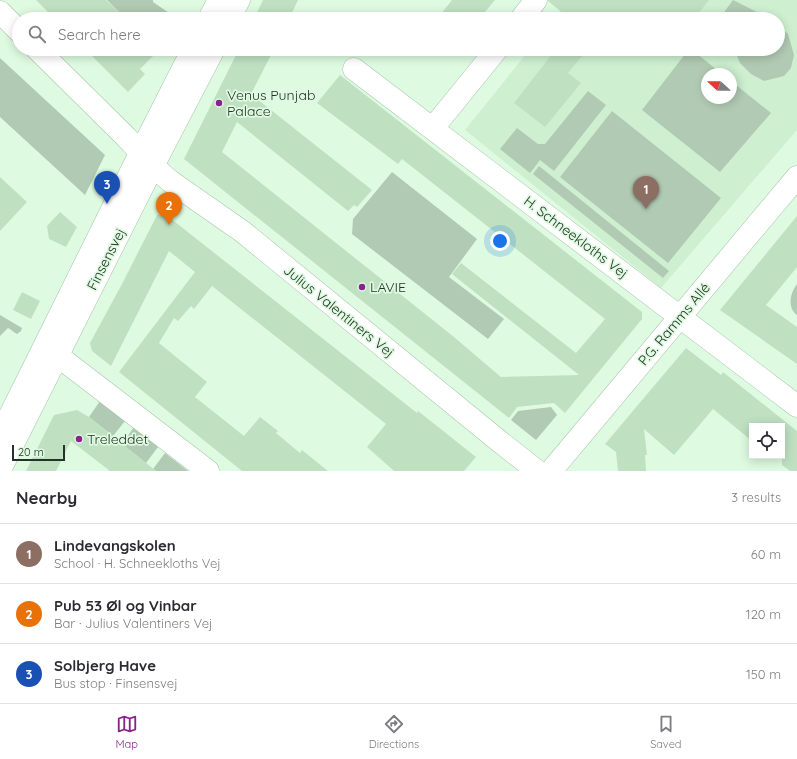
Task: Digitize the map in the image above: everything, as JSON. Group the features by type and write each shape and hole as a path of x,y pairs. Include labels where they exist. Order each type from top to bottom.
{"street":[{"path":"213,12 219,0"},
{"path":"232,12 238,0"},
{"path":"527,12 536,0"},
{"path":"0,12 12,24"},
{"name":"Julius Valentiners Vej","path":"44,56 126,137 146,159 170,181 243,232 537,471"},
{"name":"Finsensvej","path":"0,470 14,406 58,356 146,159 190,56"},
{"name":"Finsensvej","path":"0,435 84,268 146,159 210,56"},
{"path":"432,128 491,56"},
{"name":"H. Schneekloths Vej","path":"354,69 797,406"},
{"name":"P.G. Ramms Allé","path":"552,471 797,177"},
{"path":"58,356 208,471"}],"shaded area":[{"path":"107,0 153,0 153,2 168,12 119,12"},
{"path":"569,0 797,0 797,130 661,288 465,130 524,56 785,56 785,12 559,12"},
{"path":"733,0 757,12 724,12"},
{"path":"785,31 788,34 794,55 791,68 784,76 764,81 751,74 740,63 737,56 785,56"},
{"path":"684,56 700,56 715,68 701,68 701,104 737,104 737,86 771,113 720,172 642,110"},
{"path":"0,58 105,155 85,195 0,117"},
{"path":"588,91 606,105 554,171 540,160 530,173 500,149 517,128 538,144 545,144"},
{"path":"612,111 721,198 668,263 560,177"},
{"path":"539,166 669,271 663,278 533,174"},
{"path":"392,172 477,239 449,277 504,319 488,339 352,234 353,219"},
{"path":"797,284 797,315 792,308 791,296"},
{"path":"0,315 22,328 21,331 17,334 8,328 0,336"},
{"path":"100,401 125,421 113,436 89,417"},
{"path":"551,407 557,415 536,440 511,420 518,411"},
{"path":"134,427 158,447 146,463 122,444"},
{"path":"165,453 188,471 156,471 153,469"}],"building":[{"path":"36,0 106,0 119,12 48,12"},
{"path":"263,0 298,0 292,12 257,12"},
{"path":"452,0 495,0 485,12 443,12"},
{"path":"709,0 700,12 561,12 548,1"},
{"path":"92,56 153,56 140,69 145,74 128,92"},
{"path":"236,56 270,56 251,94 372,190 357,207 354,205 348,211 237,122 222,152 454,337 501,377 579,375 452,274 461,263 576,353 605,319 402,159 398,164 317,103 340,75 642,312 642,319 565,413 554,403 517,407 509,418 184,159"},
{"path":"551,56 582,56 568,73 581,83 545,127 514,103"},
{"path":"0,177 27,202 0,231"},
{"path":"60,212 77,227 66,247 49,239 47,226"},
{"path":"165,214 417,413 418,411 476,457 464,471 394,471 367,447 386,424 212,286 194,309 191,306 178,321 174,318 159,343 207,382 195,397 244,436 260,417 278,431 276,433 300,453 302,450 328,471 242,471 119,372 195,272 169,251 111,366 92,351 90,343 157,215"},
{"path":"797,216 797,267 766,305 797,327 797,364 720,310"},
{"path":"22,292 40,301 31,319 13,310"},
{"path":"686,348 721,375 723,372 797,431 797,471 790,471 782,465 782,459 785,459 785,423 749,423 749,439 713,409 674,455 644,429 647,455 645,455 646,471 618,471 616,452 605,444"},
{"name":"Treleddet","path":"77,410 89,417 156,471 110,471 71,441 56,471 26,471 54,415"}],"place":[{"name":"Venus Punjab Palace","path":"219,103"},
{"name":"Solbjerg Have","path":"107,204"},
{"name":"Lindevangskolen","path":"646,209"},
{"name":"Pub 53 Øl og Vinbar","path":"169,225"},
{"name":"LAVIE","path":"362,287"},
{"name":"Treleddet","path":"79,439"}]}
